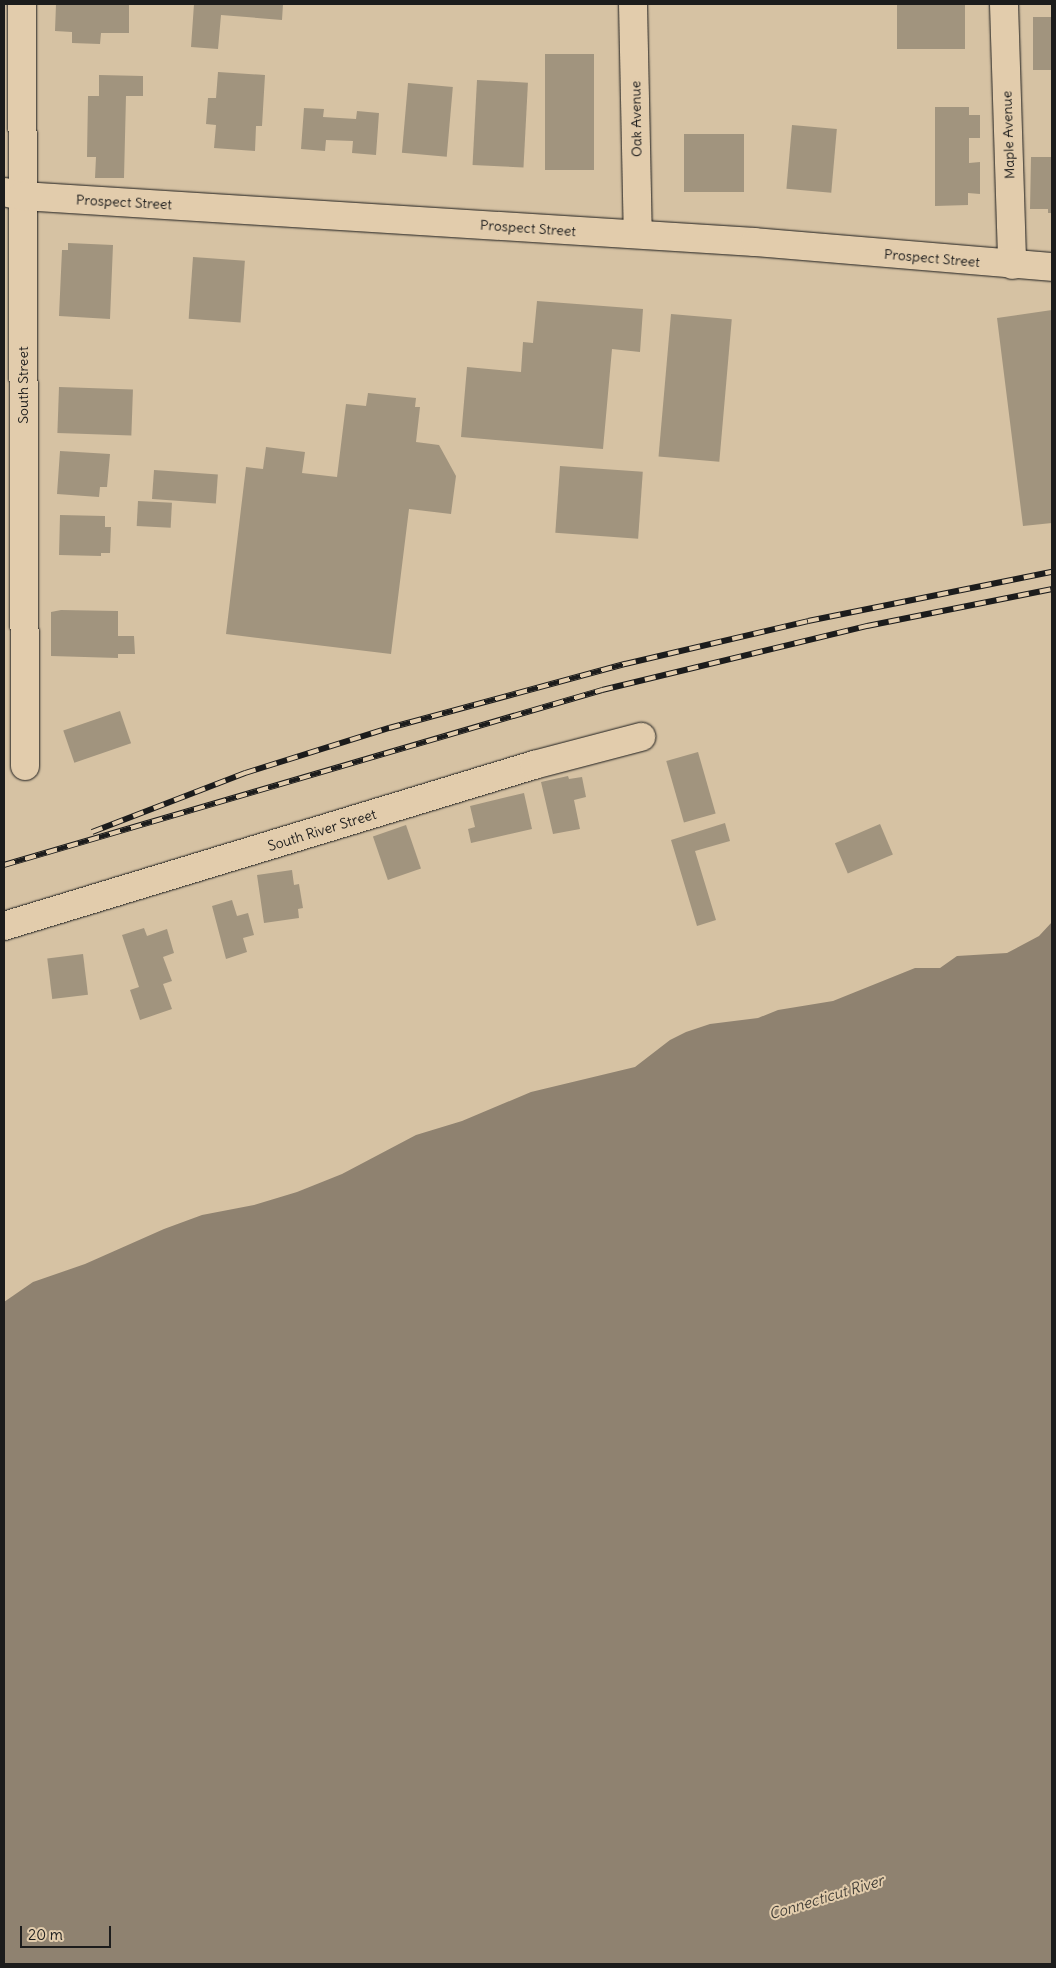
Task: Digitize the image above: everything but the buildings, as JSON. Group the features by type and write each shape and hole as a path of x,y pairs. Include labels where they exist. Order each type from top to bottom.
{"street":[{"name":"South Street","path":"22,4 13,194 14,535 25,766"},
{"name":"Oak Avenue","path":"633,4 638,234"},
{"name":"Maple Avenue","path":"1004,4 1012,265"},
{"name":"Prospect Street","path":"13,194 638,234 1052,268"},
{"name":"South River Street","path":"4,926 534,765 641,737"}],"water":[{"name":"Connecticut River","path":"1052,922 1052,1964 4,1964 4,1302 33,1282 85,1264 164,1229 202,1215 254,1205 297,1192 342,1174 416,1135 462,1121 531,1092 635,1067 670,1040 686,1032 710,1024 758,1018 778,1010 833,1001 915,968 940,968 957,956 1007,953 1039,936"}],"railway":[{"path":"92,832 245,773 389,728 625,664 808,621 1052,572"},
{"path":"4,865 602,690 867,626 1052,589"}]}
